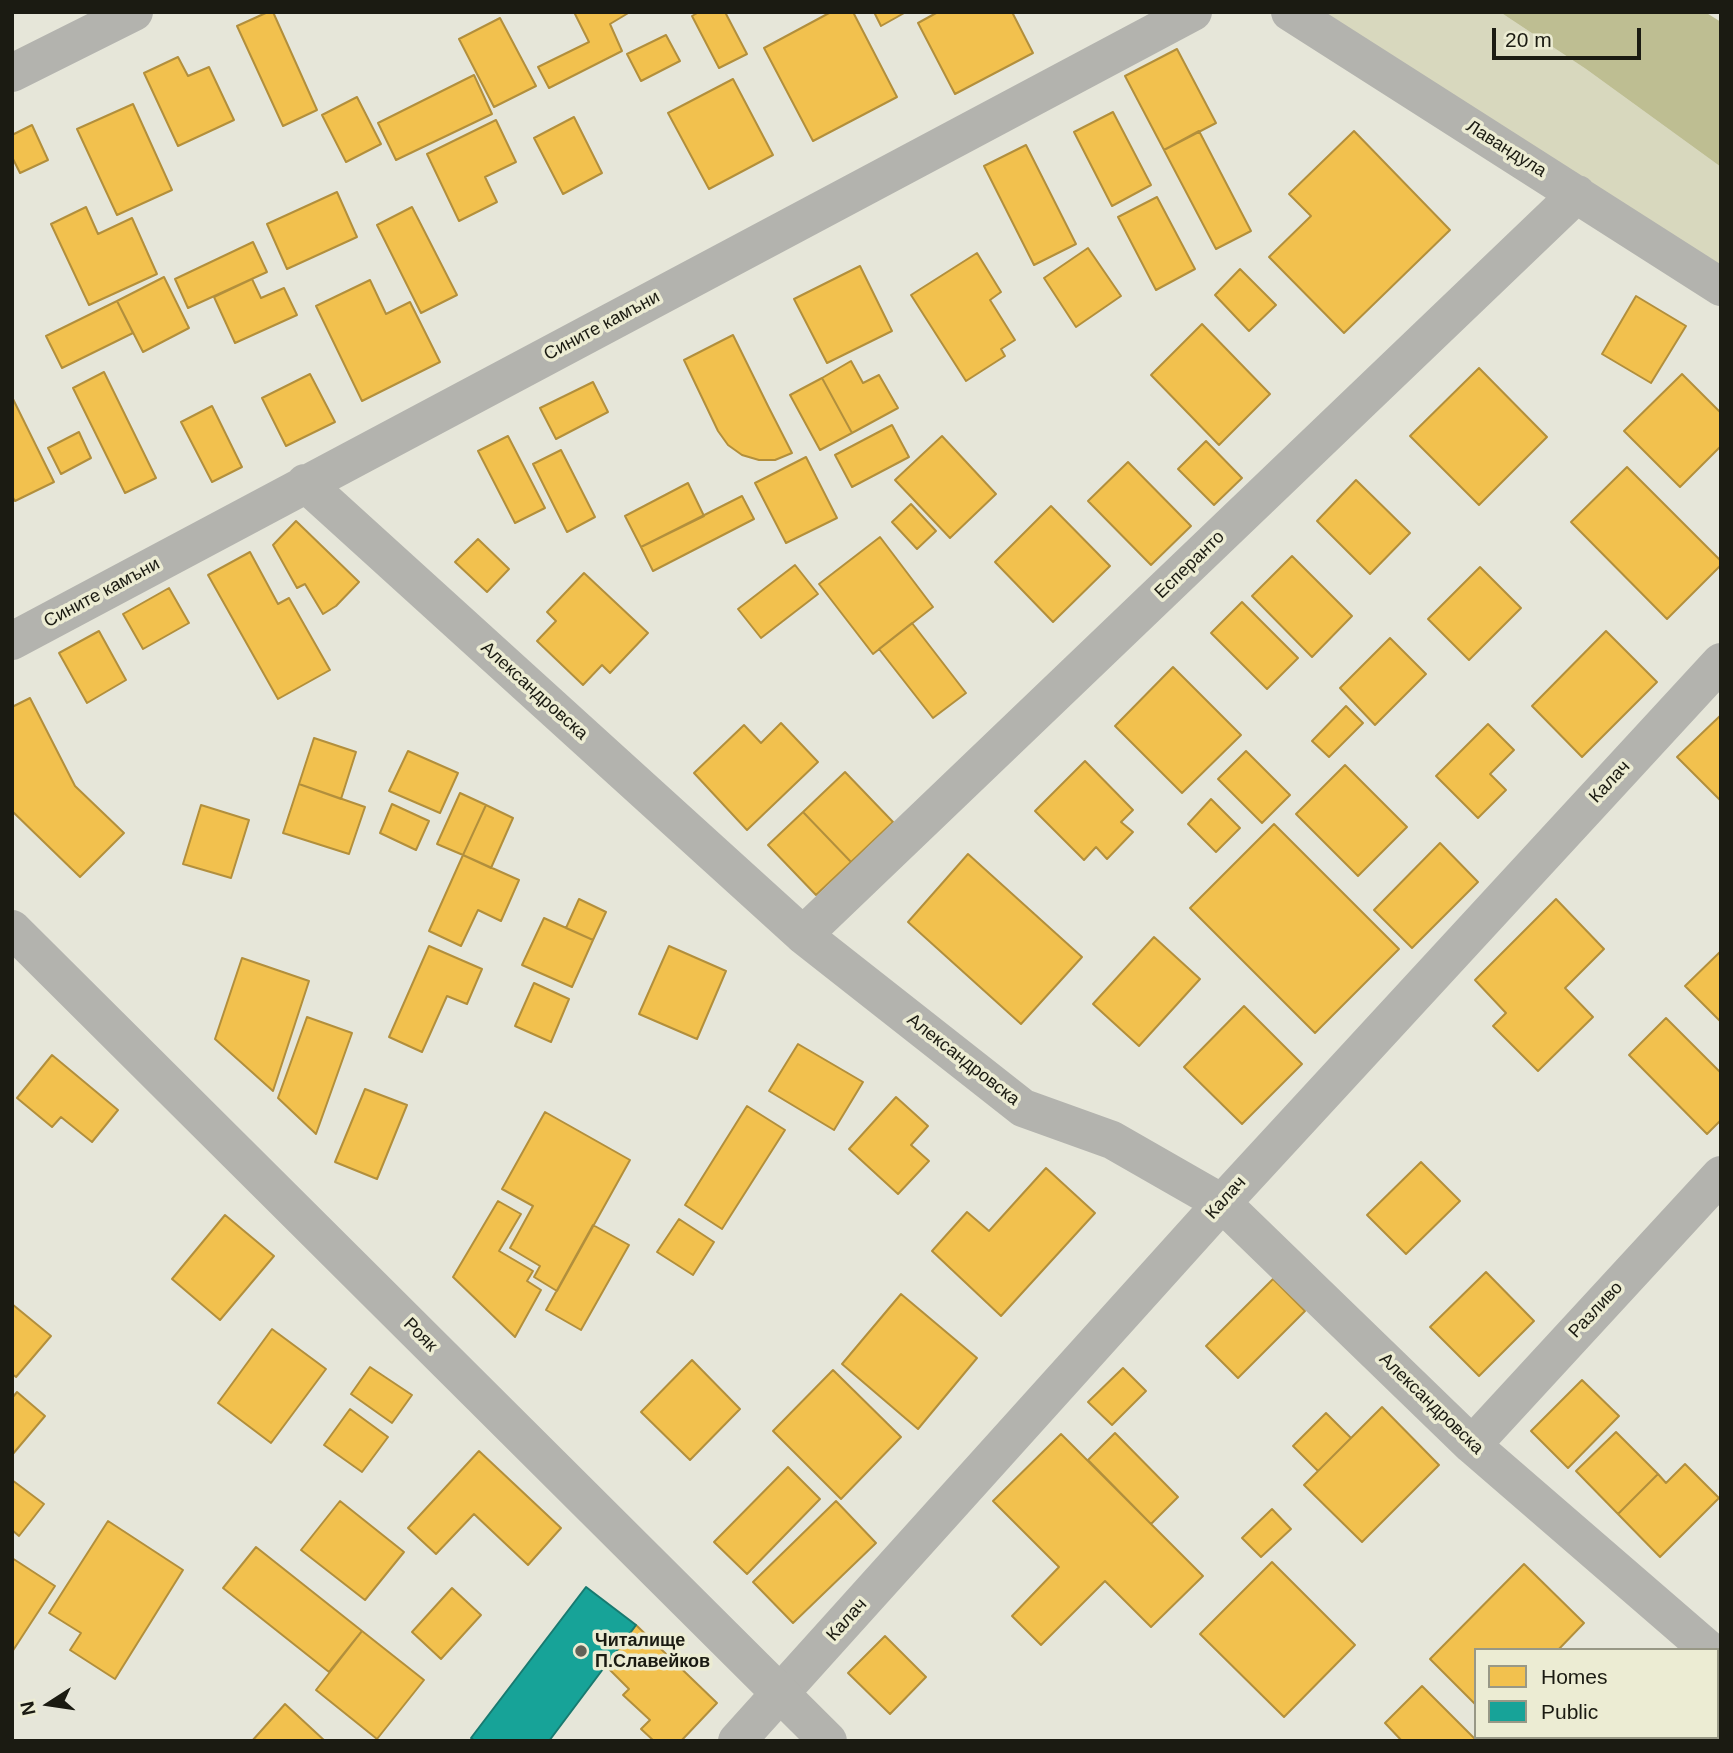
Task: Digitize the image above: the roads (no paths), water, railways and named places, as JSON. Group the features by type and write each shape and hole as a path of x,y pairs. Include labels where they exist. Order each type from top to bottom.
{"street":[{"path":"12,74 134,12"},
{"name":"Сините камъни","path":"12,641 1193,12"},
{"name":"Лавандула","path":"1290,12 1721,287"},
{"name":"Есперанто","path":"803,935 1577,194"},
{"name":"Александровска","path":"305,484 803,935 1023,1108 1112,1140 1222,1203 1472,1445 1707,1648"},
{"name":"Калач","path":"737,1741 1222,1203 1721,662"},
{"name":"Рояк","path":"12,929 828,1741"},
{"name":"Разливо","path":"1472,1445 1721,1175"}],"place":[{"name":"Читалище П.Славейков","path":"581,1651"}]}
